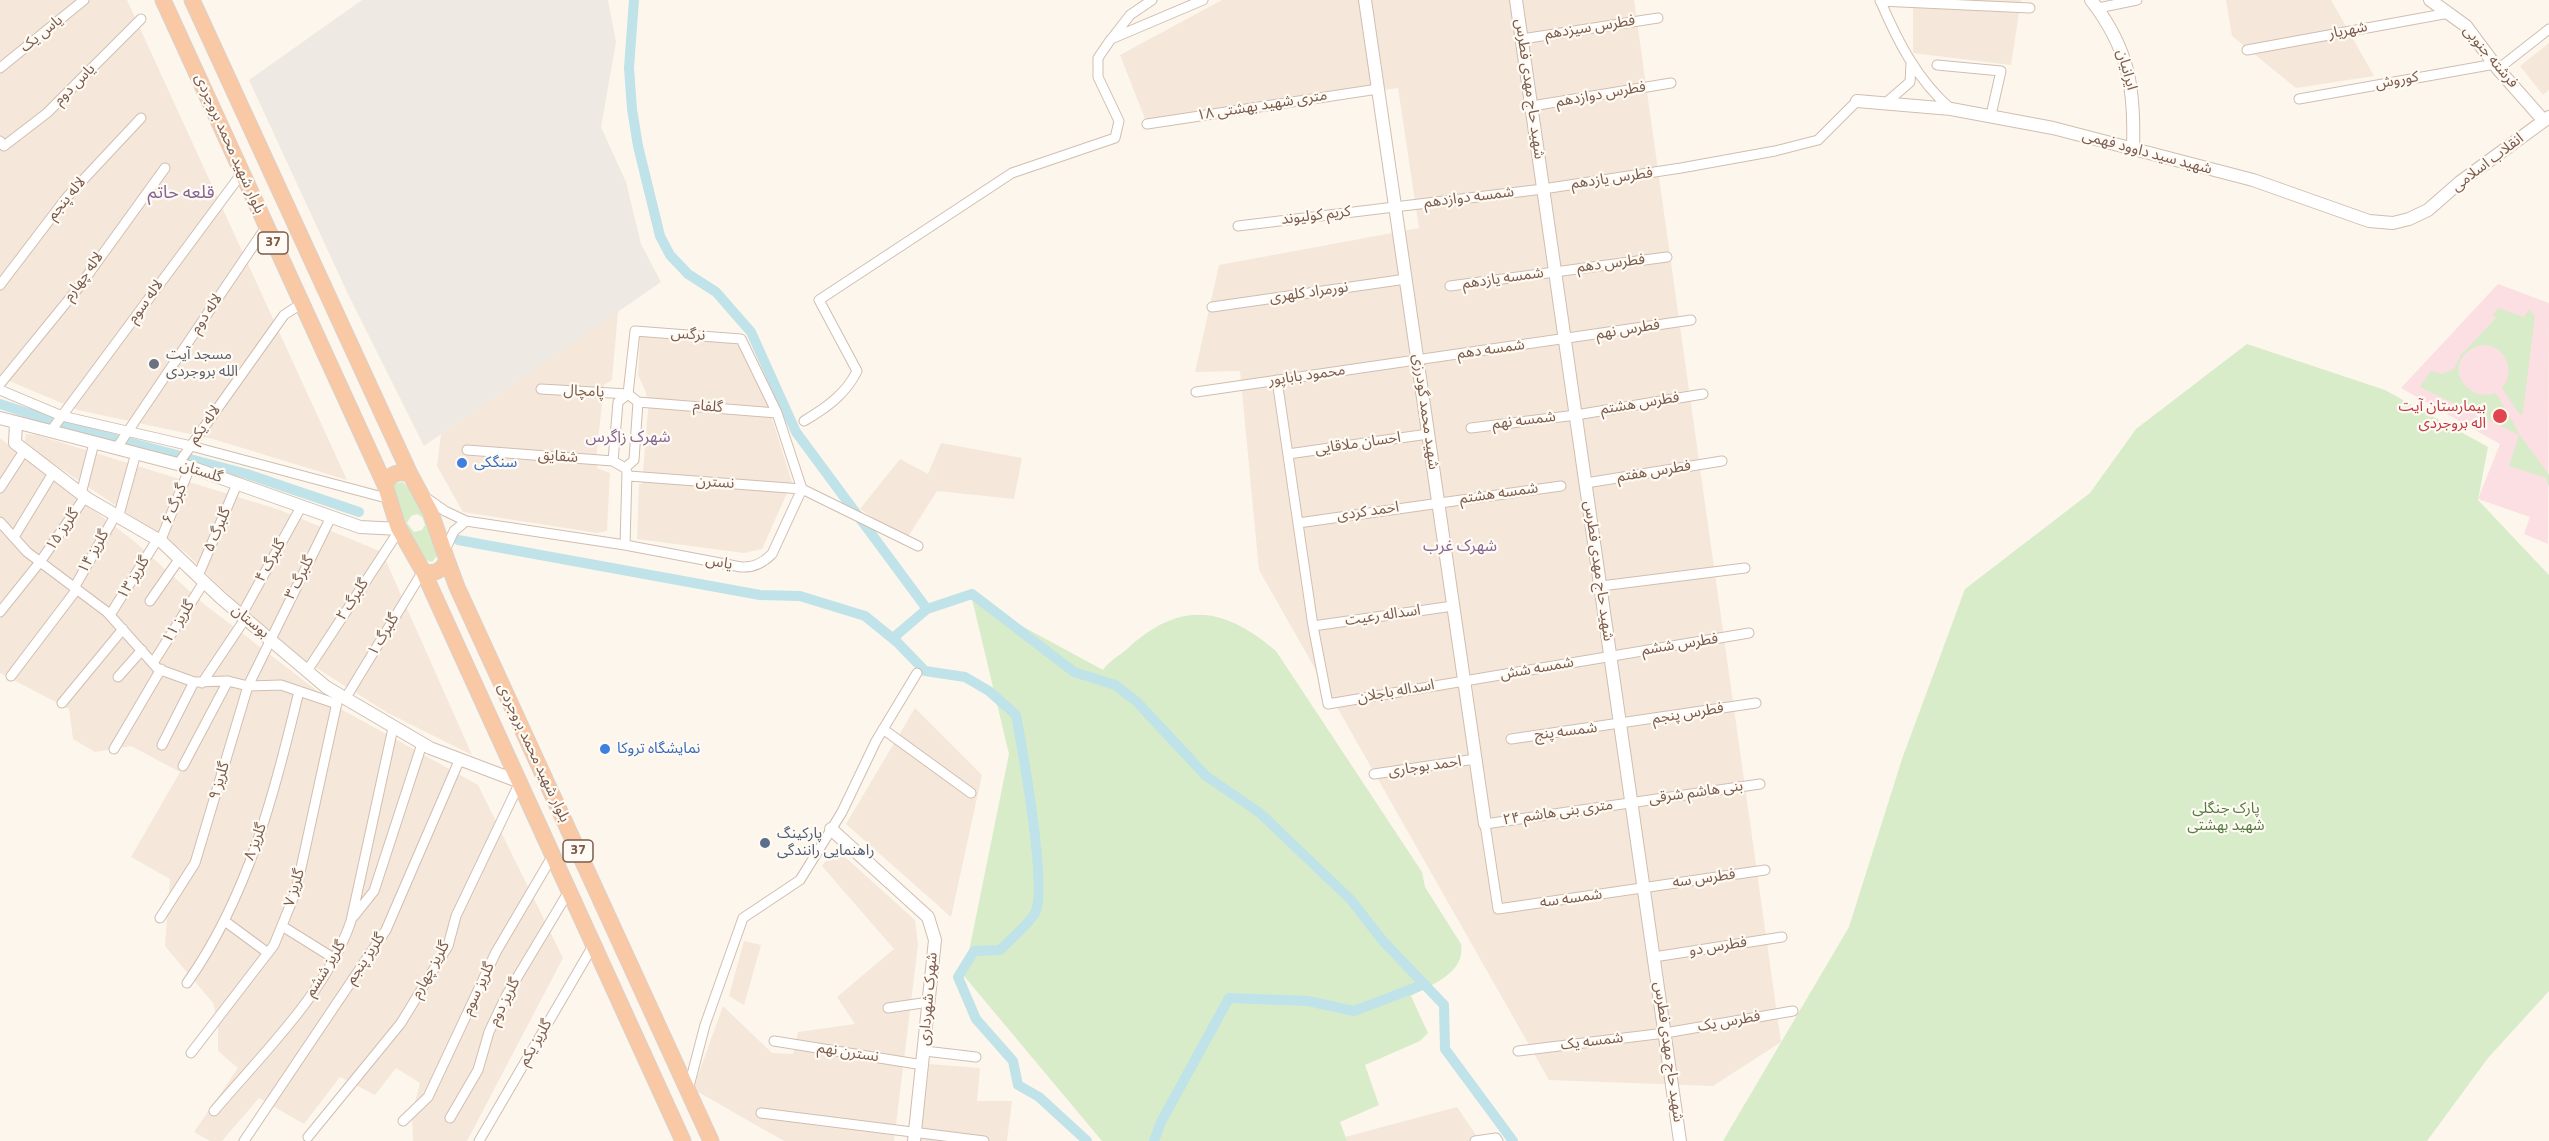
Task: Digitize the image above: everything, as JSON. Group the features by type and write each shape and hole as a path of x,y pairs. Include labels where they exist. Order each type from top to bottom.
{"highway":[{"name":"بلوار شهید محمد بروجردی","path":"163,0 387,492"},
{"name":"بلوار شهید محمد بروجردی","path":"192,0 410,474"},
{"path":"387,492 393,474 400,471 410,474"},
{"name":"37","path":"410,474 431,513 446,556"},
{"name":"37","path":"387,492 400,529 423,571"},
{"name":"بلوار شهید محمد بروجردی","path":"446,556 457,587 711,1141"},
{"path":"423,571 430,573 439,571 446,556"},
{"name":"بلوار شهید محمد بروجردی","path":"423,571 683,1141"}],"street":[{"name":"یاس یک","path":"0,68 84,0"},
{"path":"804,421 849,388 858,370 819,300 1012,173 1115,138 1119,122 1098,77 1098,58 1130,15 1152,0"},
{"path":"1111,39 1203,0"},
{"name":"شهید محمد گودرزی","path":"1365,0 1485,824"},
{"name":"شهید حاج مهدی فطرس","path":"1516,0 1680,1141"},
{"path":"2094,4 2137,0"},
{"name":"فرشته جنوبی","path":"2430,0 2466,26 2496,66 2547,119"},
{"path":"1951,108 1933,93 1911,61 1880,1 2030,8"},
{"name":"ایرانیان","path":"2094,4 2109,22 2129,70 2134,108 2133,149"},
{"name":"شهریار","path":"2247,50 2449,13"},
{"name":"فطرس سیزدهم","path":"1522,39 1658,18"},
{"name":"یاس دوم","path":"2,143 46,113 141,19"},
{"path":"2496,66 2549,29"},
{"path":"1887,102 1910,82 1911,61"},
{"path":"1937,66 2001,71 1991,115"},
{"name":"کوروش","path":"2299,99 2496,66"},
{"name":"فطرس دوازدهم","path":"1532,106 1671,83"},
{"name":"۱۸ متری شهید بهشتی","path":"1147,124 1378,89"},
{"name":"شهید سید داوود فهمی","path":"1857,101 1951,108 1991,115 2253,180 2369,221 2393,223 2409,219 2428,210"},
{"name":"فطرس یازدهم","path":"1544,189 1681,168 1818,140 1857,101"},
{"name":"لاله پنجم","path":"0,285 67,197 141,118"},
{"name":"انقلاب اسلامی","path":"2428,210 2460,182 2547,119"},
{"name":"لاله چهارم","path":"0,384 79,287 165,168"},
{"name":"لاله سوم","path":"50,432 242,173"},
{"name":"شمسه دوازدهم","path":"1395,207 1544,189"},
{"name":"کریم کولیوند","path":"1238,226 1395,207"},
{"name":"لاله دوم","path":"116,448 266,227"},
{"name":"فطرس دهم","path":"1555,271 1667,257"},
{"name":"شمسه یازدهم","path":"1450,286 1555,271"},
{"name":"نورمراد کلهری","path":"1212,307 1406,279"},
{"name":"لاله یکم","path":"184,466 191,446 284,315 301,304"},
{"name":"فطرس نهم","path":"1565,340 1691,320"},
{"name":"نرگس","path":"627,394 635,331 741,339 777,413"},
{"name":"شمسه دهم","path":"1418,360 1565,340"},
{"name":"محمود باباپور","path":"1196,392 1418,360"},
{"path":"1278,381 1313,626"},
{"name":"پامچال","path":"542,389 627,394"},
{"name":"گلستان","path":"0,390 62,416 387,492"},
{"path":"625,545 627,472 634,460 638,402 627,394 618,402 613,461 627,472"},
{"name":"فطرس هشتم","path":"1576,415 1703,394"},
{"name":"گلفام","path":"638,402 777,413"},
{"path":"777,413 802,489 918,546"},
{"name":"شمسه نهم","path":"1471,428 1576,415"},
{"name":"گلستان","path":"0,418 184,466 360,527 400,529"},
{"path":"0,488 24,451 15,443 16,423"},
{"name":"احسان ملاقایی","path":"1288,454 1428,434"},
{"path":"83,495 94,443"},
{"name":"شقایق","path":"467,450 613,461"},
{"name":"بوستان","path":"24,451 83,495 159,541 243,617 340,699 422,744 459,761 520,782"},
{"name":"گلریز ۱۴","path":"11,676 75,589 117,517 136,453"},
{"name":"فطرس هفتم","path":"1586,483 1722,461"},
{"name":"گبرگ ۶","path":"159,541 184,466"},
{"name":"نسترن","path":"627,472 802,489"},
{"path":"14,537 53,473"},
{"name":"گلبرگ ۵","path":"201,579 237,484"},
{"name":"شمسه هشتم","path":"1438,502 1561,486"},
{"name":"یاس","path":"420,493 445,511 466,521 625,545 750,568 765,562 772,554 802,489"},
{"name":"گلریز ۱۵","path":"0,612 40,562 83,495"},
{"name":"احمد کردی","path":"1298,523 1438,502"},
{"name":"گلبرگ ۴","path":"162,745 198,683 243,617 301,507"},
{"name":"گلبرگ ۳","path":"270,639 331,517"},
{"path":"446,556 454,531 466,521"},
{"path":"0,522 40,562 110,615 161,669 198,683 228,681 248,686 281,685 340,699"},
{"name":"گلبرگ ۲","path":"307,671 400,529"},
{"name":"گلریز ۱۳","path":"110,615 159,541"},
{"path":"150,601 180,558"},
{"path":"1601,586 1745,568"},
{"name":"گلبرگ ۱","path":"340,699 423,571"},
{"name":"گلریز ۱۱","path":"153,663 201,579"},
{"name":"اسداله رعیت","path":"1313,626 1454,606"},
{"name":"اسداله باجلان","path":"1313,626 1328,704 1464,681"},
{"path":"62,703 123,629"},
{"name":"فطرس ششم","path":"1611,656 1749,633"},
{"name":"گلریز ۹","path":"160,918 195,863 248,686 270,639"},
{"path":"118,677 142,650"},
{"name":"شمسه شش","path":"1464,681 1611,656"},
{"path":"114,749 161,669"},
{"path":"688,1090 705,1025 743,918 800,880 831,829 883,729 917,673"},
{"path":"183,766 228,681"},
{"name":"گلریز ۸","path":"187,983 226,922 259,836 281,764 299,691"},
{"name":"گلریز ۷","path":"191,1053 268,953 282,926 296,891 340,699"},
{"name":"فطرس پنجم","path":"1621,725 1756,703"},
{"name":"شمسه پنج","path":"1511,739 1621,725"},
{"name":"گلریز ششم","path":"214,1111 316,989 342,948 352,917 393,728"},
{"path":"883,729 971,793"},
{"path":"352,917 374,891 422,744"},
{"name":"احمد بوجاری","path":"1374,774 1476,759"},
{"name":"گلریز پنجم","path":"244,1141 386,930 459,761"},
{"name":"گلریز چهارم","path":"308,1137 401,1023 448,946 456,916 520,782"},
{"name":"بنی هاشم شرقی","path":"1632,802 1760,784"},
{"name":"۲۴ متری بنی هاشم","path":"1485,824 1632,802"},
{"name":"شمسه سه","path":"1485,824 1498,909 1644,888"},
{"name":"شهرک شهرداری","path":"831,829 928,917 935,940 914,1138"},
{"name":"گلریز سوم","path":"403,1121 428,1097 496,952 553,855"},
{"name":"فطرس سه","path":"1644,888 1765,870"},
{"name":"گلریز دوم","path":"450,1118 478,1070 489,1032 506,996 569,891"},
{"path":"226,922 268,953"},
{"path":"282,926 335,959"},
{"name":"فطرس دو","path":"1654,957 1782,937"},
{"name":"گلریز یکم","path":"479,1141 594,944"},
{"path":"888,1008 929,1002"},
{"name":"فطرس یک","path":"1665,1034 1793,1011"},
{"name":"شمسه یک","path":"1518,1051 1665,1034"},
{"name":"نسترن نهم","path":"774,1041 922,1065"},
{"path":"925,1051 976,1058"},
{"path":"761,1113 914,1138 984,1141"},
{"path":"1475,1141 1496,1138 1498,1141"}],"shaded area":[{"path":"0,0 127,0 347,480 213,439 78,410 0,377"},
{"path":"362,0 608,0 616,42 601,127 626,182 641,244 661,282 424,446 347,292 249,80"},
{"path":"1222,0 1634,0 1781,1042 1713,1086 1549,1080 1259,570 1240,371 1195,372 1219,265 1419,228 1398,88 1147,124 1120,55"},
{"path":"1913,0 2021,0 2011,65 1913,53"},
{"path":"2226,0 2331,0 2374,76 2296,88 2232,36"},
{"path":"2549,43 2549,90 2543,95 2520,66"},
{"name":"بیمارستان آیت اله بروجردی","path":"2498,284 2549,303 2548,544 2524,534 2530,517 2478,499 2500,444 2401,388"},
{"path":"618,311 612,380 604,385 597,450 597,468 610,473 607,531 597,533 463,512 437,466 441,434"},
{"path":"746,336 792,482 762,549 744,553 637,539 639,484 642,484 648,410 646,392 638,375 640,337"},
{"path":"26,434 37,435 280,510 382,552 472,755 386,712 301,658 238,605 185,552 24,444"},
{"path":"0,438 135,542 204,604 341,709 478,785 563,958 467,1141 413,1141 412,1113 420,1083 396,1068 375,1095 340,1077 304,1124 259,1098 222,1141 210,1141 194,1132 238,1068 218,1051 218,1023 213,1003 165,946 170,879 131,857 180,772 131,746 95,752 73,739 69,709 0,673"},
{"path":"941,443 1022,458 1014,499 937,491 906,540 860,509 900,459 928,474"},
{"path":"915,708 982,775 951,917 846,824"},
{"path":"835,848 915,920 918,945 894,1141 784,1141 693,1089 723,1006 772,1053 793,1054 798,1032 855,1024 837,997 894,949 822,866"},
{"path":"744,941 761,945 744,1005 729,996"},
{"path":"929,1064 980,1068 977,1101 1012,1101 1007,1141 919,1141"},
{"path":"1457,1107 1480,1141 1347,1141 1345,1137"}],"green space":[{"path":"2499,308 2524,317 2529,310 2535,316 2523,412 2520,415 2502,388 2509,370 2507,362 2496,348 2488,345 2470,350 2462,357 2459,374 2462,382 2476,393 2485,395 2496,393 2520,435 2549,475 2549,487 2546,478 2509,466 2519,435 2420,387 2431,371 2442,374 2454,369 2461,355 2496,318 2492,315"},
{"name":"پارک جنگلی شهید بهشتی","path":"2247,344 2385,390 2488,447 2478,500 2549,575 2549,991 2488,1058 2427,1141 1723,1141 1849,927 1902,759 1965,589 2090,493 2136,429"},
{"path":"403,482 419,500 438,555 432,562 422,559 399,514 392,488 396,483","holes":["417,514 422,517 425,525 422,530 414,532 407,523 411,516"]},
{"path":"972,599 1103,670 1146,633 1165,622 1183,616 1202,615 1220,618 1257,636 1276,651 1422,872 1425,887 1461,944 1461,954 1453,970 1411,996 1428,1033 1420,1041 1365,1065 1379,1105 1340,1122 1347,1141 1102,1141 964,976 1009,754"}],"waterway":[{"path":"634,0 629,68 632,109 638,146 660,236 670,255 688,274 716,292 751,332 796,432 927,609 972,594 1074,672 1115,685 1136,701 1206,776 1260,813 1351,900 1383,941 1444,1005 1445,1049 1513,1141"},
{"path":"0,404 52,421"},
{"path":"61,424 115,439"},
{"path":"128,442 177,455"},
{"path":"190,459 247,474 359,512"},
{"path":"458,540 760,595 800,596 865,616 897,642 925,671 965,677 989,691 1016,715 1033,817 1038,877 1038,899 1035,913 1000,950 974,951 958,977 976,1019 1013,1061 1018,1085 1039,1097 1087,1141"},
{"path":"893,638 927,609"},
{"path":"1154,1141 1161,1122 1229,998 1308,1001 1354,1011 1425,984"}],"place":[{"name":"مسجد آیت الله بروجردی","path":"154,364"},
{"name":"بیمارستان آیت اله بروجردی","path":"2500,416"},
{"name":"سنگکی","path":"462,463"},
{"name":"نمایشگاه تروکا","path":"605,749"},
{"name":"پارکینگ راهنمایی رانندگی","path":"765,843"}],"district":[{"name":"قلعه حاتم","path":"181,194"},
{"name":"شهرک زاگرس","path":"628,438"},
{"name":"شهرک غرب","path":"1460,547"}]}
